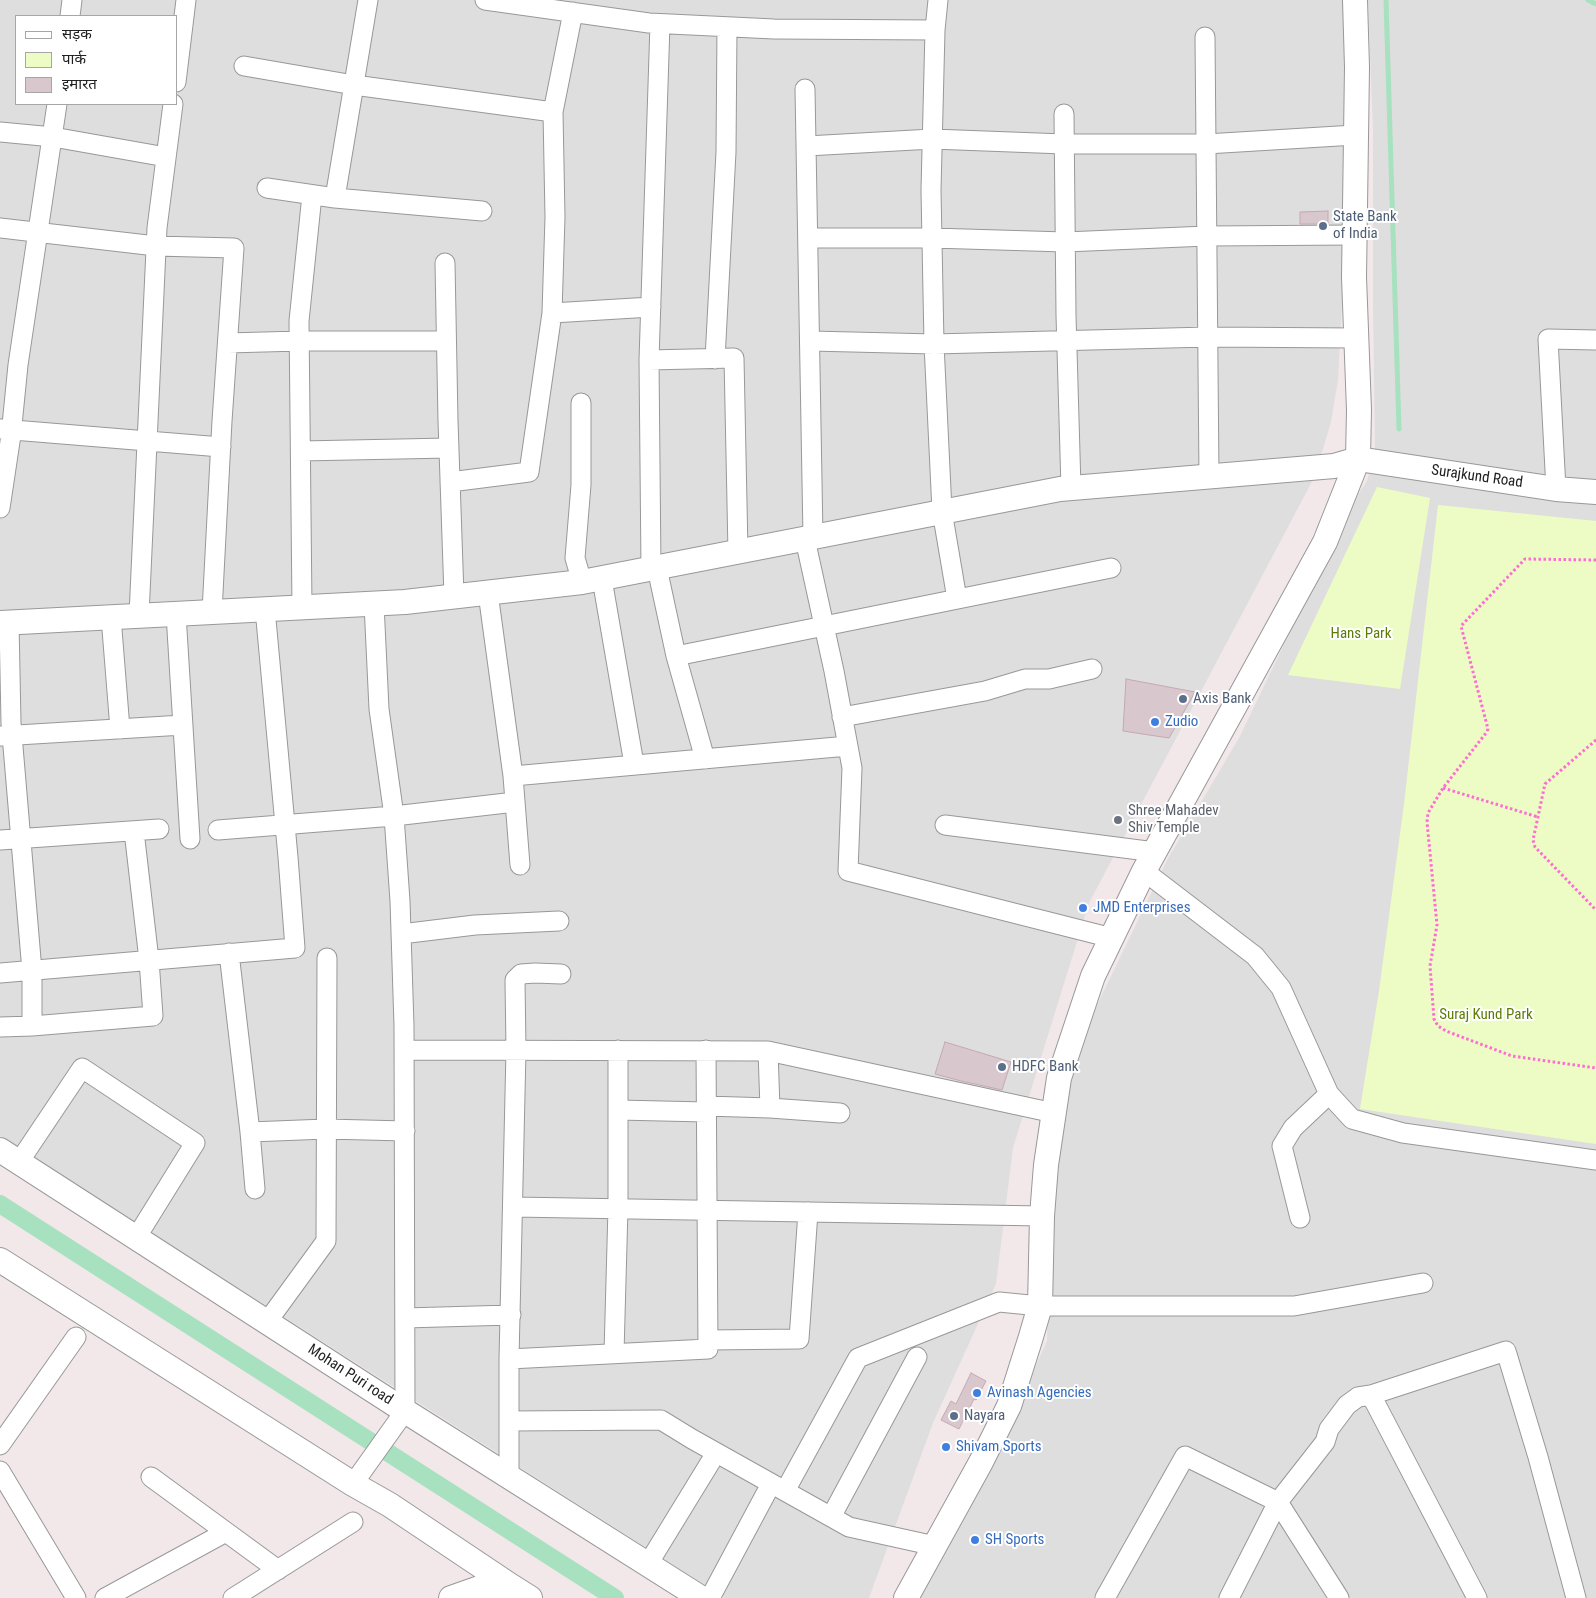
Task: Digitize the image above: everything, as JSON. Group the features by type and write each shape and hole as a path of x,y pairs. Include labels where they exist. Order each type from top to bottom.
{"street":[{"path":"70,15 72,0"},
{"path":"178,66 186,0"},
{"path":"335,198 368,0"},
{"path":"484,0 660,24 774,29 935,30"},
{"path":"938,0 935,30 932,139 934,344 942,512 957,599"},
{"path":"906,1598 981,1462 1009,1406 1040,1306 1042,1216 1046,1165 1059,1078 1093,976 1150,862 1325,542 1358,459 1359,410 1354,278 1357,67 1355,0"},
{"path":"450,482 529,472 552,313 555,217 553,112 573,12"},
{"path":"660,24 649,360 654,568 705,759"},
{"path":"715,359 726,152 727,27"},
{"path":"1205,38 1210,476"},
{"path":"244,66 354,85 553,112"},
{"path":"805,89 811,341 809,538 852,768 848,871 1112,938"},
{"path":"0,508 6,429 18,365 57,105"},
{"path":"139,615 156,228 173,105"},
{"path":"1064,114 1066,341 1071,488"},
{"path":"0,132 52,137 166,158"},
{"path":"807,146 932,139 1064,144 1206,144 1355,135"},
{"path":"268,188 335,198 482,211"},
{"path":"302,607 299,321 312,194"},
{"path":"0,228 156,246 234,248 212,612"},
{"path":"809,238 932,238 1065,242 1207,236 1354,235"},
{"path":"445,263 454,596"},
{"path":"552,313 650,307"},
{"path":"811,341 934,344 1208,337 1356,338"},
{"path":"1556,489 1548,339 1596,340"},
{"path":"228,342 446,342"},
{"path":"649,360 734,358 738,552"},
{"path":"581,403 581,485 575,558 592,580 634,764"},
{"path":"6,429 221,447"},
{"path":"300,451 449,448"},
{"path":"33,1026 32,971 21,838 6,735 4,623 374,604 488,593 592,580 1071,488 1334,466 1358,459"},
{"name":"Surajkund Road","path":"1358,459 1556,489 1596,492"},
{"path":"676,656 1111,568"},
{"path":"488,593 513,776 520,865"},
{"path":"353,1484 405,1411 405,1131 401,934 394,816 380,709 374,604"},
{"path":"0,973 295,948 265,609"},
{"path":"176,614 190,839"},
{"path":"112,617 120,729"},
{"path":"842,717 985,691 1025,679 1049,679 1092,669"},
{"path":"6,735 183,724"},
{"path":"513,776 848,746"},
{"path":"218,830 394,816 515,802"},
{"path":"945,825 1150,862 1255,956 1282,988 1328,1094 1352,1119 1403,1133 1596,1160"},
{"path":"0,840 159,829"},
{"path":"0,1028 152,1016 149,960 134,831"},
{"path":"401,934 475,925 559,921"},
{"path":"229,953 255,1189"},
{"path":"267,1322 326,1241 326,958"},
{"path":"509,1476 509,1359 514,1207 516,1050 515,980 521,974 562,974"},
{"path":"404,1050 768,1051 1054,1113"},
{"path":"614,1353 618,1208 618,1050"},
{"path":"509,1359 708,1348 706,1050"},
{"path":"768,1051 770,1108"},
{"path":"10,1156 82,1068 194,1143 136,1238"},
{"path":"1300,1218 1282,1146 1293,1128 1328,1094"},
{"path":"618,1110 770,1108 840,1113"},
{"path":"250,1132 326,1129 405,1131"},
{"name":"Mohan Puri road","path":"10,1156 405,1411 701,1598"},
{"path":"514,1207 1042,1216"},
{"path":"708,1340 799,1339 808,1212"},
{"path":"0,1260 353,1484 390,1505 520,1592"},
{"path":"710,1598 858,1358 998,1302 1040,1306 1294,1306 1424,1283"},
{"path":"405,1318 511,1315"},
{"path":"0,1445 76,1337"},
{"path":"1229,1598 1278,1502 1325,1442 1329,1429 1347,1405 1358,1397 1371,1395 1506,1351 1538,1457 1576,1598"},
{"path":"831,1517 917,1357"},
{"path":"1371,1395 1477,1598"},
{"path":"509,1421 661,1420 849,1527 935,1546"},
{"path":"648,1564 716,1453"},
{"path":"1105,1598 1185,1456 1278,1502 1339,1598"},
{"path":"0,1471 76,1598"},
{"path":"151,1477 278,1570"},
{"path":"233,1598 353,1522"},
{"path":"105,1598 226,1532"},
{"path":"451,1598 485,1586 520,1592"}],"path":[{"path":"1596,560 1525,558 1461,626 1488,729 1443,788 1428,813 1427,822 1437,925 1430,966 1434,1019 1438,1026 1446,1031 1512,1056 1596,1067"},
{"path":"1596,740 1545,784 1533,840 1535,847 1596,910"},
{"path":"1443,788 1538,817"}],"shaded area":[{"path":"0,0 1358,0 1338,380 1331,422 1315,476 1089,903 1013,1148 996,1284 933,1423 869,1598 725,1598 0,1136"},
{"path":"1368,0 1596,0 1596,1598 914,1598 1014,1413 1047,1341 1048,1283 1062,1107 1083,1034 1167,860 1240,736 1351,505 1367,481 1375,450 1373,132"}],"green space":[{"name":"Hans Park","path":"1377,487 1430,498 1400,689 1288,675"},
{"name":"Suraj Kund Park","path":"1438,505 1596,521 1596,1144 1360,1109 1379,991 1404,804"}],"building":[{"path":"1328,211 1328,224 1300,224 1300,212"},
{"path":"1126,679 1195,692 1169,738 1123,731"},
{"path":"945,1042 1011,1062 1002,1090 935,1074"},
{"path":"971,1373 986,1381 976,1400 974,1399 959,1429 941,1420 951,1401 956,1404"}],"waterway":[{"path":"1386,0 1399,429"},
{"path":"1588,0 1596,4"},
{"path":"0,1204 615,1598"}],"place":[{"name":"State Bank of India","path":"1323,226"},
{"name":"Axis Bank","path":"1183,699"},
{"name":"Zudio","path":"1155,722"},
{"name":"Shree Mahadev Shiv Temple","path":"1118,820"},
{"name":"JMD Enterprises","path":"1083,908"},
{"name":"HDFC Bank","path":"1002,1067"},
{"name":"Avinash Agencies","path":"977,1393"},
{"name":"Nayara","path":"954,1416"},
{"name":"Shivam Sports","path":"946,1447"},
{"name":"SH Sports","path":"975,1540"}]}
